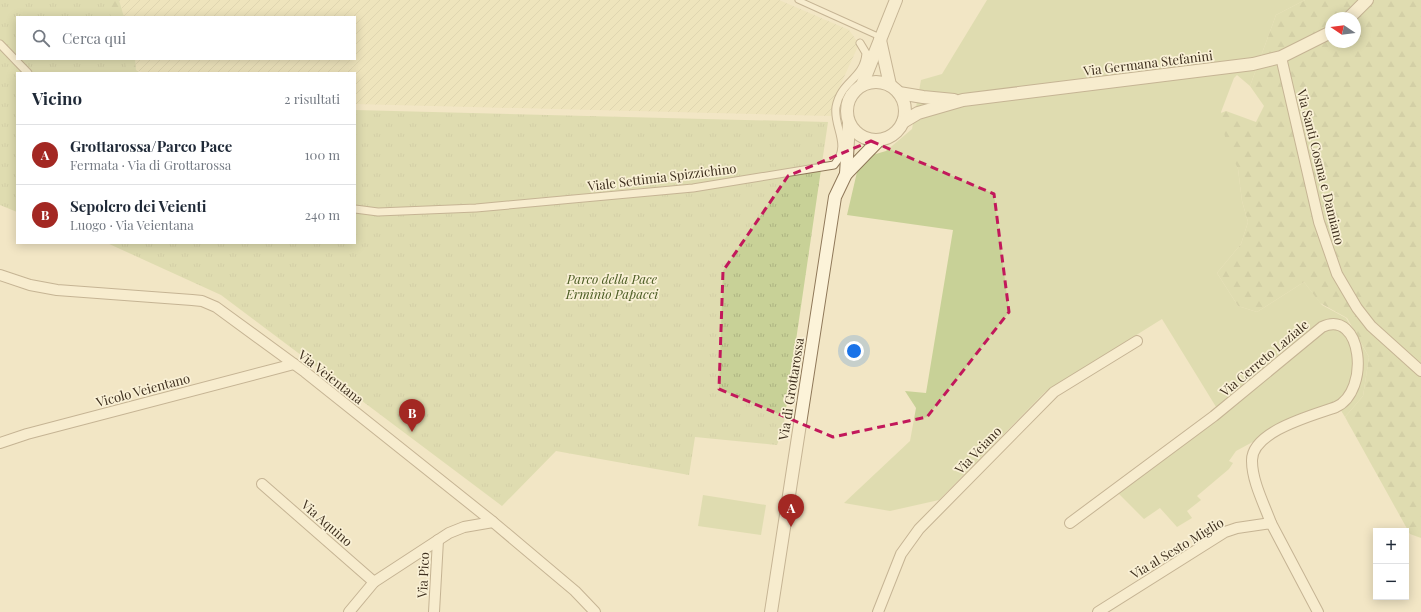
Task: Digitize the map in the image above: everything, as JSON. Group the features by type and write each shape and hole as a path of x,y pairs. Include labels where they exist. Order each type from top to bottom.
{"street":[{"path":"862,85 896,0"},
{"path":"1355,12 1367,0"},
{"name":"Via Germana Stefanini","path":"903,122 918,113 963,100 1253,64 1281,57 1325,35"},
{"path":"880,38 895,89 904,106 903,122 893,134 879,140 870,140 856,133 849,123 846,110 849,98 855,90 862,85 876,81 895,89"},
{"name":"Viale Settimia Spizzichino","path":"356,209 378,212 476,208 693,188 834,165 838,159 842,143 841,134 836,119 836,108 842,90 859,74 863,68 866,53 860,43"},
{"path":"0,44 27,72"},
{"name":"Via Santi Cosma e Damiano","path":"1281,57 1319,222 1337,274 1353,302 1371,326 1421,371"},
{"name":"Via Germana Stefanini","path":"895,89 923,97 963,100"},
{"name":"Via di Grottarossa","path":"846,174 849,123"},
{"name":"Via di Grottarossa","path":"771,612 835,197 846,174 879,140"},
{"name":"Via Veientana","path":"0,275 30,285 57,290 202,301 228,315 294,364 493,522 575,591 595,612"},
{"name":"Via Cerreto Laziale","path":"1070,523 1214,416 1322,327 1332,324 1339,325 1348,332 1358,353 1357,374 1348,398 1344,403 1336,407 1276,431 1262,439 1254,449 1252,458 1253,469 1271,523"},
{"name":"Via Veiano","path":"878,612 902,554 919,529 1054,392 1066,383 1137,341"},
{"name":"Vicolo Veientano","path":"0,443 26,434 294,364"},
{"name":"Via Aquino","path":"262,484 374,582"},
{"path":"349,612 374,582 438,540 464,527 493,522"},
{"path":"1271,523 1318,612"},
{"name":"Via al Sesto Miglio","path":"1098,612 1226,532 1237,528 1271,523"},
{"name":"Via Pico","path":"434,612 438,540"}],"lane":[{"path":"798,0 880,38"}],"highlighted area":[{"path":"871,141 994,194 1009,312 927,417 833,437 719,389 723,271 788,176"}],"shaded area":[{"path":"119,0 779,0 849,30 859,44 839,88 831,116 356,104 356,72 143,72 136,70 135,60 356,60 356,16 124,16"}],"green space":[{"path":"0,0 106,0 111,16 16,16 16,60 124,60 127,70 131,72 16,72 16,212 0,205"},
{"path":"63,0 119,0 124,16 64,16"},
{"path":"987,0 1305,0 1276,15 1250,86 1237,75 1234,78 1221,112 1238,169 1242,201 1248,222 1241,244 1217,273 1238,306 1257,312 1304,282 1322,305 1346,318 1369,357 1363,396 1345,417 1337,404 1306,413 1236,451 1229,461 1233,463 1229,469 1197,496 1201,500 1187,511 1192,518 1177,527 1160,508 1144,519 1118,493 1221,415 1162,319 1045,392 939,500 890,511 844,503 910,441 916,408 905,391 926,393 953,230 847,215 857,172 869,156 886,151 912,129 921,80 942,74"},
{"path":"1305,0 1421,0 1421,538 1410,534 1409,528 1407,528 1345,417 1363,396 1369,357 1347,318 1320,303 1304,282 1257,312 1238,306 1217,273 1241,244 1248,222 1242,201 1238,169 1226,143 1221,113 1226,111 1256,122 1264,106 1250,86 1276,15"},
{"path":"78,60 135,60 136,70 139,72 83,72"},
{"name":"Parco della Pace Erminio Papacci","path":"356,110 828,122 783,429 777,445 695,437 689,475 556,451 502,506 221,295 109,244 356,244"},
{"path":"703,495 766,505 761,535 698,526"}],"place":[{"name":"Sepolcro dei Veienti","path":"412,432"},
{"name":"Grottarossa/Parco Pace","path":"791,527"}]}
